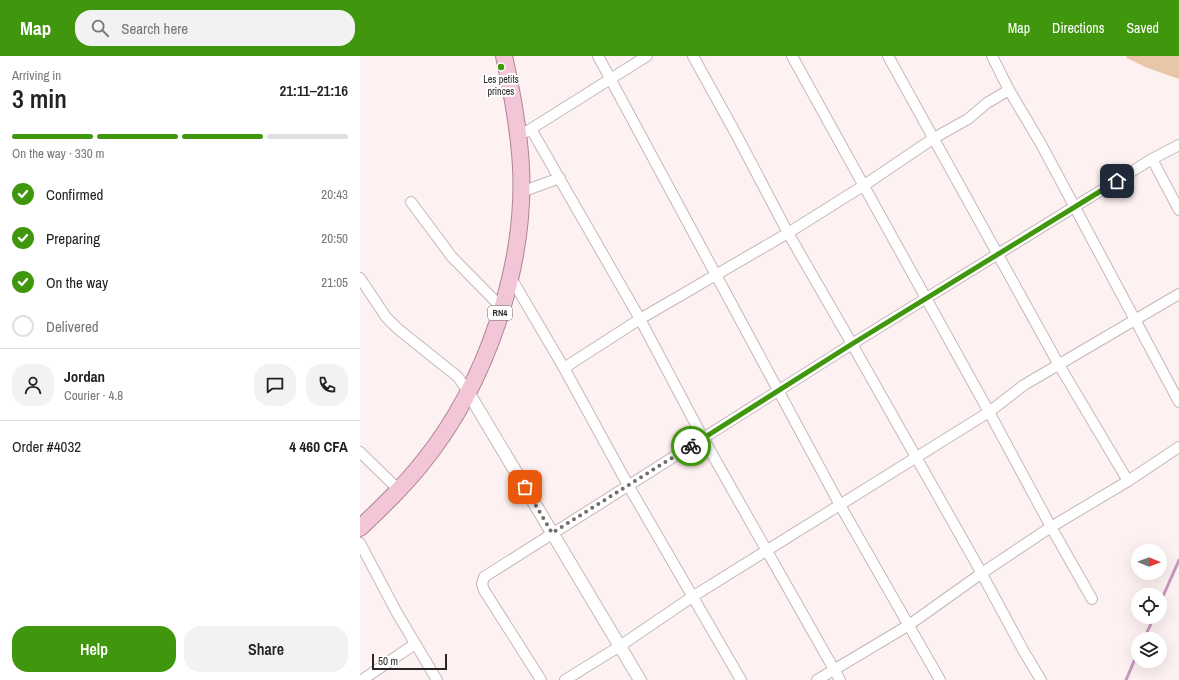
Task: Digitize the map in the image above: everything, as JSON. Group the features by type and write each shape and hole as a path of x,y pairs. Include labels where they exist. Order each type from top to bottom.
{"highway":[{"name":"RN4","path":"360,528 399,490 423,463 454,418 468,392 485,354 502,308 516,248 520,220 521,167 525,132 504,56"}],"street":[{"path":"598,56 840,505 940,680"},
{"path":"647,56 611,80 525,132 560,178 640,319 703,438 840,680"},
{"path":"693,56 788,233 982,573 1023,650 1041,680"},
{"path":"792,56 989,412 1050,527 1092,599"},
{"path":"888,56 999,254 1059,365 1128,481"},
{"path":"992,56 1009,90 1042,144 1179,402"},
{"path":"564,368 640,319 788,233 863,186 934,138 968,119 987,104 1009,90"},
{"path":"541,680 484,590 482,584 484,577 628,484 926,298 1152,159 1179,145"},
{"path":"1152,159 1179,210"},
{"path":"521,192 560,178"},
{"path":"411,202 452,256 502,308"},
{"path":"510,276 564,368 692,597 741,680"},
{"path":"360,278 386,317 398,329 458,377 512,464 640,680"},
{"path":"565,680 620,646 692,597 989,412 1024,385 1179,294"},
{"path":"817,680 909,625 1050,527 1128,481 1179,447"},
{"path":"360,452 399,490"},
{"path":"360,543 415,644 437,680"},
{"path":"362,680 415,644"}],"shaded area":[{"path":"1126,56 1179,56 1179,79 1145,67 1127,58"}],"waterway":[{"path":"1167,588 1179,560"},
{"path":"1147,632 1151,624"},
{"path":"1126,680 1131,668"}],"way so far":[{"path":"525,487 552,533 628,484 691,446"}],"place":[{"name":"Les petits princes","path":"501,67"}],"route":[{"path":"691,446 852,344 1117,181"}]}
